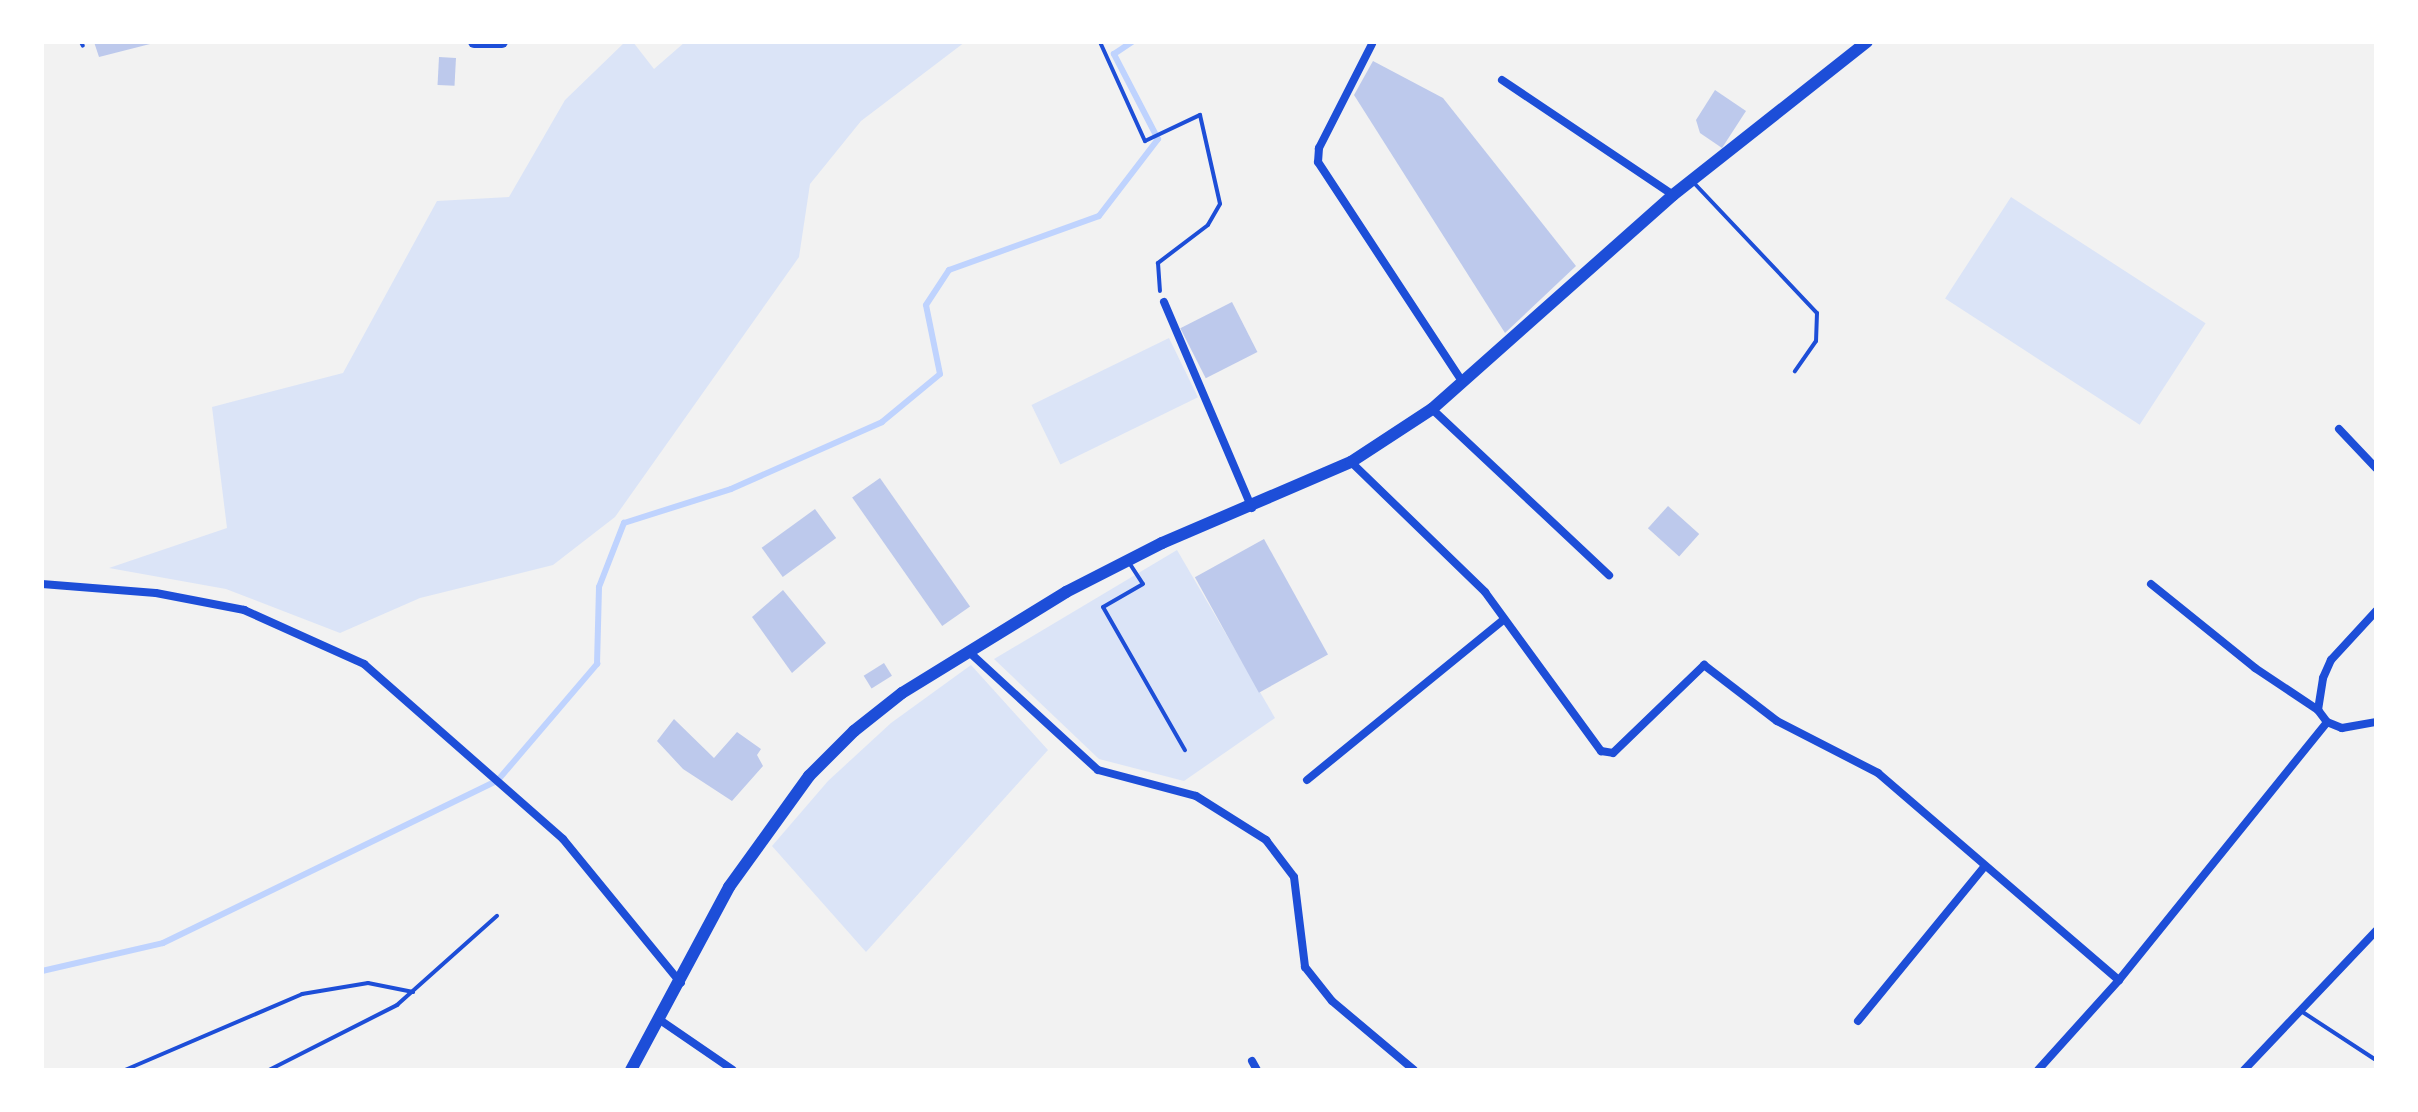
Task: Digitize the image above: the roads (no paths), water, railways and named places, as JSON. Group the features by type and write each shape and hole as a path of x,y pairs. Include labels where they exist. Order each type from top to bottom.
{"main road":[{"path":"474,42 502,42"},
{"path":"631,1070 681,983 729,887 809,776 902,693 968,651 1128,560 1253,508 1351,462 1432,409 1673,195 1867,42"}],"street":[{"path":"1372,44 1319,148 1318,162 1463,383"},
{"path":"1502,80 1673,195"},
{"path":"1164,302 1253,508"},
{"path":"1432,409 1609,575"},
{"path":"2339,429 2376,468"},
{"path":"1351,462 1485,592 1601,751 1613,753 1704,665 1777,721 1878,773 2119,980"},
{"path":"42,584 156,593 244,610 364,664 486,776 563,839 681,983"},
{"path":"2151,584 2255,668 2318,710 2327,722 2342,728 2376,722"},
{"path":"2318,710 2331,660 2376,611"},
{"path":"1307,780 1503,620"},
{"path":"968,651 1098,770 1196,796 1266,840 1294,877 1305,967 1332,1001 1414,1070"},
{"path":"2038,1070 2119,980 2327,722"},
{"path":"1858,1021 1985,866"},
{"path":"2244,1070 2298,1009 2376,931"},
{"path":"660,1020 733,1070"},
{"path":"1252,1061 1257,1070"}],"lane":[{"path":"1692,181 1817,313 1816,341 1795,371"},
{"path":"1128,560 1143,584 1103,607 1185,750"},
{"path":"269,1070 413,992 497,916"},
{"path":"125,1070 302,994 368,983 413,992"},
{"path":"2298,1009 2376,1060"}],"waterway":[{"path":"42,971 163,943 498,780 597,664 599,587 624,523 731,489 882,422 940,374 926,305 949,270 1099,216 1158,139 1114,54 1132,42"}]}
